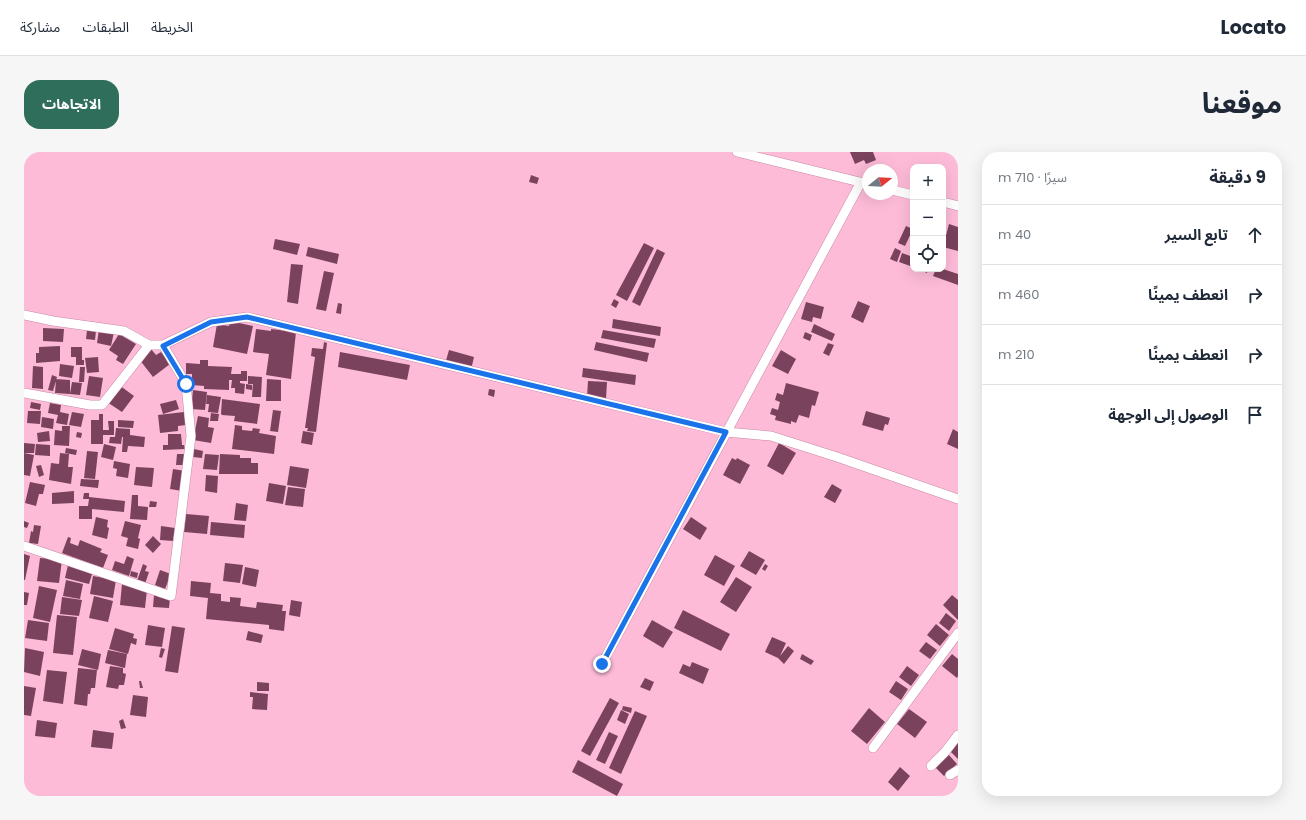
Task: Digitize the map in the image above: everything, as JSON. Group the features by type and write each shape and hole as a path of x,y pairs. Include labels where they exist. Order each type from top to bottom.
{"street":[{"path":"737,152 862,183"},
{"path":"602,664 726,432 862,187"},
{"path":"898,191 910,194"},
{"path":"946,203 958,206"},
{"path":"24,315 53,321 124,331 149,345 163,346 211,322 247,317 726,432 771,436 958,499"},
{"path":"24,393 90,405 102,405 149,345"},
{"path":"24,546 171,596 191,436 186,384 163,346"},
{"path":"873,748 958,634"},
{"path":"930,766 945,752 958,735"},
{"path":"950,775 958,770"}],"building":[{"path":"850,152 873,152 876,160 866,164 864,160 855,164"},
{"path":"531,175 539,178 537,184 529,182"},
{"path":"949,224 958,227 958,251 946,248 946,236"},
{"path":"906,226 910,228 910,235 905,246 898,243"},
{"path":"275,239 300,244 297,255 273,249"},
{"path":"644,243 654,248 627,301 616,295"},
{"path":"308,247 339,254 337,264 306,256"},
{"path":"895,248 901,251 897,262 890,259"},
{"path":"657,249 665,253 640,306 632,302"},
{"path":"902,253 910,256 910,266 899,262"},
{"path":"291,264 303,265 298,304 287,302"},
{"path":"946,270 958,274 958,285 933,276 935,272 946,272"},
{"path":"324,271 334,273 326,311 316,309"},
{"path":"614,299 619,302 616,308 611,305"},
{"path":"858,301 870,306 863,323 851,317"},
{"path":"806,302 824,307 821,319 813,317 812,322 801,319"},
{"path":"338,303 342,304 341,314 336,313"},
{"path":"613,319 661,327 660,336 612,328"},
{"path":"230,321 253,326 247,354 213,347 217,324 229,326"},
{"path":"814,324 835,334 832,341 811,332"},
{"path":"43,328 64,329 63,342 43,341"},
{"path":"99,329 114,332 111,346 97,343"},
{"path":"256,329 296,332 291,379 266,375 269,354 253,352"},
{"path":"87,330 96,331 95,340 86,339"},
{"path":"603,330 656,339 654,348 601,338"},
{"path":"805,332 812,335 810,341 803,338"},
{"path":"119,334 136,344 123,364 116,360 118,356 109,350"},
{"path":"324,342 327,343 316,432 307,431 308,428 305,428 315,357 311,356 312,348 323,349"},
{"path":"596,342 649,353 647,362 594,350"},
{"path":"828,343 834,345 829,356 823,353"},
{"path":"60,346 60,361 36,363 36,353 39,353 39,347"},
{"path":"71,347 82,347 82,360 84,360 84,365 76,365 76,357 71,357"},
{"path":"151,349 156,355 161,352 170,364 153,377 139,359"},
{"path":"449,350 474,357 471,370 445,364"},
{"path":"781,350 796,359 788,374 772,366"},
{"path":"340,352 410,365 407,380 338,367"},
{"path":"98,357 99,372 87,373 85,358"},
{"path":"200,360 208,360 208,366 232,367 231,374 241,374 241,371 247,371 247,381 240,381 240,383 245,384 244,394 235,393 235,388 231,388 232,380 229,380 229,390 204,389 204,386 192,385 192,374 186,374 186,363 200,364"},
{"path":"60,364 74,366 72,378 59,376"},
{"path":"33,366 43,367 43,389 32,388"},
{"path":"80,367 85,367 84,382 79,382"},
{"path":"583,368 636,375 635,385 582,377"},
{"path":"52,375 57,377 53,391 48,390"},
{"path":"89,376 103,378 100,397 86,395"},
{"path":"248,376 262,377 261,397 252,397 253,384 248,384"},
{"path":"56,379 70,380 70,394 55,393"},
{"path":"267,379 281,380 281,401 266,401"},
{"path":"588,381 607,382 606,399 587,397"},
{"path":"72,382 82,383 80,395 70,394"},
{"path":"786,383 819,392 815,406 812,405 809,418 799,415 796,423 791,421 791,424 775,420 776,416 770,414 772,408 778,410 780,402 775,400 777,393 783,395"},
{"path":"246,384 252,385 252,390 246,389"},
{"path":"119,385 134,396 122,412 107,402"},
{"path":"489,389 495,390 494,397 488,395"},
{"path":"193,390 207,392 205,410 191,409"},
{"path":"207,395 221,397 218,413 208,412 209,404 206,404"},
{"path":"222,399 260,404 257,424 234,421 235,416 222,415"},
{"path":"176,400 179,409 163,414 160,404"},
{"path":"31,402 41,404 40,410 30,408"},
{"path":"50,403 61,405 60,412 69,414 67,425 56,423 58,415 48,413"},
{"path":"273,410 281,411 278,432 270,431"},
{"path":"28,411 41,411 40,424 27,423"},
{"path":"866,411 890,418 888,425 885,424 883,431 862,425"},
{"path":"72,412 84,414 81,427 69,425"},
{"path":"184,412 186,425 178,426 178,431 160,433 158,415"},
{"path":"211,413 219,414 218,421 210,421"},
{"path":"99,414 103,414 103,444 91,444 91,420 99,420"},
{"path":"198,416 209,418 208,427 214,428 211,443 193,440"},
{"path":"42,417 54,419 53,429 41,427"},
{"path":"118,420 134,421 133,428 118,427"},
{"path":"108,421 114,421 114,435 103,435 103,430 109,430"},
{"path":"235,425 242,426 242,430 252,431 253,428 260,429 259,433 276,436 274,454 232,449"},
{"path":"62,426 70,426 69,446 54,445 55,430 62,431"},
{"path":"116,428 130,429 130,435 145,437 144,447 128,446 127,452 122,452 123,437 121,444 109,443 110,437 115,437"},
{"path":"953,429 958,432 958,449 947,444"},
{"path":"49,431 50,441 38,442 37,433"},
{"path":"303,431 314,433 312,445 301,443"},
{"path":"77,432 82,433 81,438 76,437"},
{"path":"168,434 181,434 182,445 184,445 185,449 163,450 163,445 168,445"},
{"path":"24,443 35,444 34,453 24,453"},
{"path":"779,443 796,453 783,475 767,466"},
{"path":"36,444 50,445 50,456 35,455"},
{"path":"104,444 116,447 113,460 101,457"},
{"path":"66,448 77,450 76,455 65,453"},
{"path":"194,449 203,451 202,458 193,457"},
{"path":"87,451 98,452 95,479 84,478"},
{"path":"24,453 34,455 30,476 24,475"},
{"path":"60,453 69,454 68,467 73,467 71,484 49,480 51,463 59,464"},
{"path":"177,454 185,454 185,465 176,465"},
{"path":"205,454 219,455 217,470 203,469"},
{"path":"220,454 240,455 240,458 251,458 251,463 258,463 258,474 219,474"},
{"path":"732,458 736,460 737,458 750,465 740,484 723,475"},
{"path":"114,461 130,464 128,478 116,476 117,469 113,468"},
{"path":"41,465 44,475 39,477 36,466"},
{"path":"290,466 309,469 306,488 287,485"},
{"path":"136,467 154,468 152,487 134,485"},
{"path":"173,469 185,471 182,491 170,489"},
{"path":"206,475 218,476 217,493 205,491"},
{"path":"81,479 99,480 98,488 80,486"},
{"path":"30,482 45,485 43,494 39,494 36,506 25,503"},
{"path":"269,483 286,486 283,504 266,501"},
{"path":"832,484 842,490 835,503 824,497"},
{"path":"288,487 305,489 303,507 285,505"},
{"path":"74,491 74,503 52,504 52,493"},
{"path":"84,493 89,493 89,497 125,501 124,512 92,509 92,519 79,519 79,506 88,506 89,499 83,499"},
{"path":"132,495 138,495 138,506 148,507 147,520 130,519"},
{"path":"150,501 157,502 156,507 149,507"},
{"path":"236,503 248,505 246,521 234,520"},
{"path":"186,514 209,516 207,534 184,532"},
{"path":"96,517 108,520 107,527 109,528 107,539 92,535"},
{"path":"691,517 707,528 700,540 683,529"},
{"path":"24,521 29,523 27,528 24,527"},
{"path":"125,521 141,525 138,538 140,539 138,549 126,546 128,538 121,536"},
{"path":"211,522 245,525 244,538 210,535"},
{"path":"34,525 41,526 38,544 29,543 31,531 33,532"},
{"path":"161,526 175,528 173,541 160,540"},
{"path":"153,536 161,544 153,553 145,545"},
{"path":"68,537 71,538 70,543 78,546 80,540 102,549 100,552 108,555 103,568 62,553"},
{"path":"749,551 765,560 756,575 740,566"},
{"path":"24,554 30,556 25,580 24,580"},
{"path":"715,555 735,566 724,586 704,575"},
{"path":"127,556 134,559 129,576 112,570 115,561 124,564"},
{"path":"40,558 62,560 59,583 37,581"},
{"path":"225,563 243,565 240,583 223,581"},
{"path":"143,564 147,566 145,571 149,572 145,584 137,581"},
{"path":"765,564 768,566 765,571 762,569"},
{"path":"68,565 93,571 89,584 65,578"},
{"path":"245,567 259,570 256,587 242,584"},
{"path":"160,570 171,574 165,589 155,585"},
{"path":"131,571 138,573 137,578 130,576"},
{"path":"93,576 116,580 113,598 90,594"},
{"path":"736,577 752,587 736,612 720,602"},
{"path":"66,580 83,584 80,599 63,596"},
{"path":"191,581 211,583 210,593 221,594 221,601 230,602 230,597 241,598 240,606 256,608 257,602 283,605 282,611 286,611 284,631 269,629 269,625 206,619 208,598 190,596"},
{"path":"122,584 136,586 135,589 147,590 145,608 120,605"},
{"path":"39,586 57,590 50,622 33,618"},
{"path":"24,592 29,593 27,605 24,605"},
{"path":"154,595 159,596 158,597 170,598 169,608 153,607"},
{"path":"952,595 958,600 958,620 943,605"},
{"path":"94,596 113,601 108,622 89,618"},
{"path":"62,597 82,600 79,616 60,614"},
{"path":"291,600 302,602 300,617 289,615"},
{"path":"683,610 730,634 721,651 674,628"},
{"path":"946,613 956,621 949,631 939,623"},
{"path":"57,615 77,617 73,655 53,653"},
{"path":"28,620 49,623 47,641 25,638"},
{"path":"652,620 673,632 663,648 643,636"},
{"path":"936,624 949,635 940,646 927,635"},
{"path":"148,625 165,628 162,647 145,645"},
{"path":"172,626 185,628 178,673 165,671"},
{"path":"115,628 134,634 133,638 137,639 136,645 131,643 128,654 109,649"},
{"path":"248,631 263,635 261,643 246,640"},
{"path":"772,637 786,643 780,656 788,646 794,651 784,664 778,658 765,652"},
{"path":"926,642 937,650 930,659 919,651"},
{"path":"25,648 44,652 40,676 24,672"},
{"path":"161,648 165,649 162,658 159,657"},
{"path":"82,649 101,654 98,670 78,665"},
{"path":"108,650 127,654 125,668 105,663"},
{"path":"802,654 814,661 811,665 800,659"},
{"path":"952,654 958,659 957,678 942,666"},
{"path":"692,662 709,669 703,684 679,673 683,664 690,667"},
{"path":"110,666 123,668 123,673 126,674 124,685 119,685 118,689 106,687"},
{"path":"907,666 919,675 911,686 899,677"},
{"path":"78,668 97,670 95,688 91,688 90,694 88,694 87,706 74,704"},
{"path":"47,670 67,672 63,704 43,701"},
{"path":"645,678 654,682 650,691 640,687"},
{"path":"139,681 141,681 143,688 140,688"},
{"path":"896,681 908,689 901,700 889,692"},
{"path":"257,682 269,683 269,691 257,691"},
{"path":"24,686 36,688 31,716 24,715"},
{"path":"250,692 268,694 267,710 252,709 253,697 250,697"},
{"path":"133,695 148,697 146,717 130,715"},
{"path":"610,698 619,703 590,756 581,751"},
{"path":"623,706 632,708 631,713 622,710"},
{"path":"869,708 885,722 867,744 851,731"},
{"path":"909,709 927,722 915,738 897,724"},
{"path":"621,710 629,714 625,724 617,720"},
{"path":"635,711 647,716 621,774 609,768"},
{"path":"123,719 126,728 121,729 119,721"},
{"path":"37,720 57,723 55,738 35,736"},
{"path":"93,730 114,733 112,749 91,747"},
{"path":"609,732 618,736 605,764 596,760"},
{"path":"958,741 958,759 949,750"},
{"path":"948,754 957,764 944,776 934,766"},
{"path":"578,760 623,784 617,796 572,772"},
{"path":"900,767 910,776 898,791 888,782"}],"route":[{"path":"186,384 163,346 211,322 247,317 726,432 602,664"}]}
